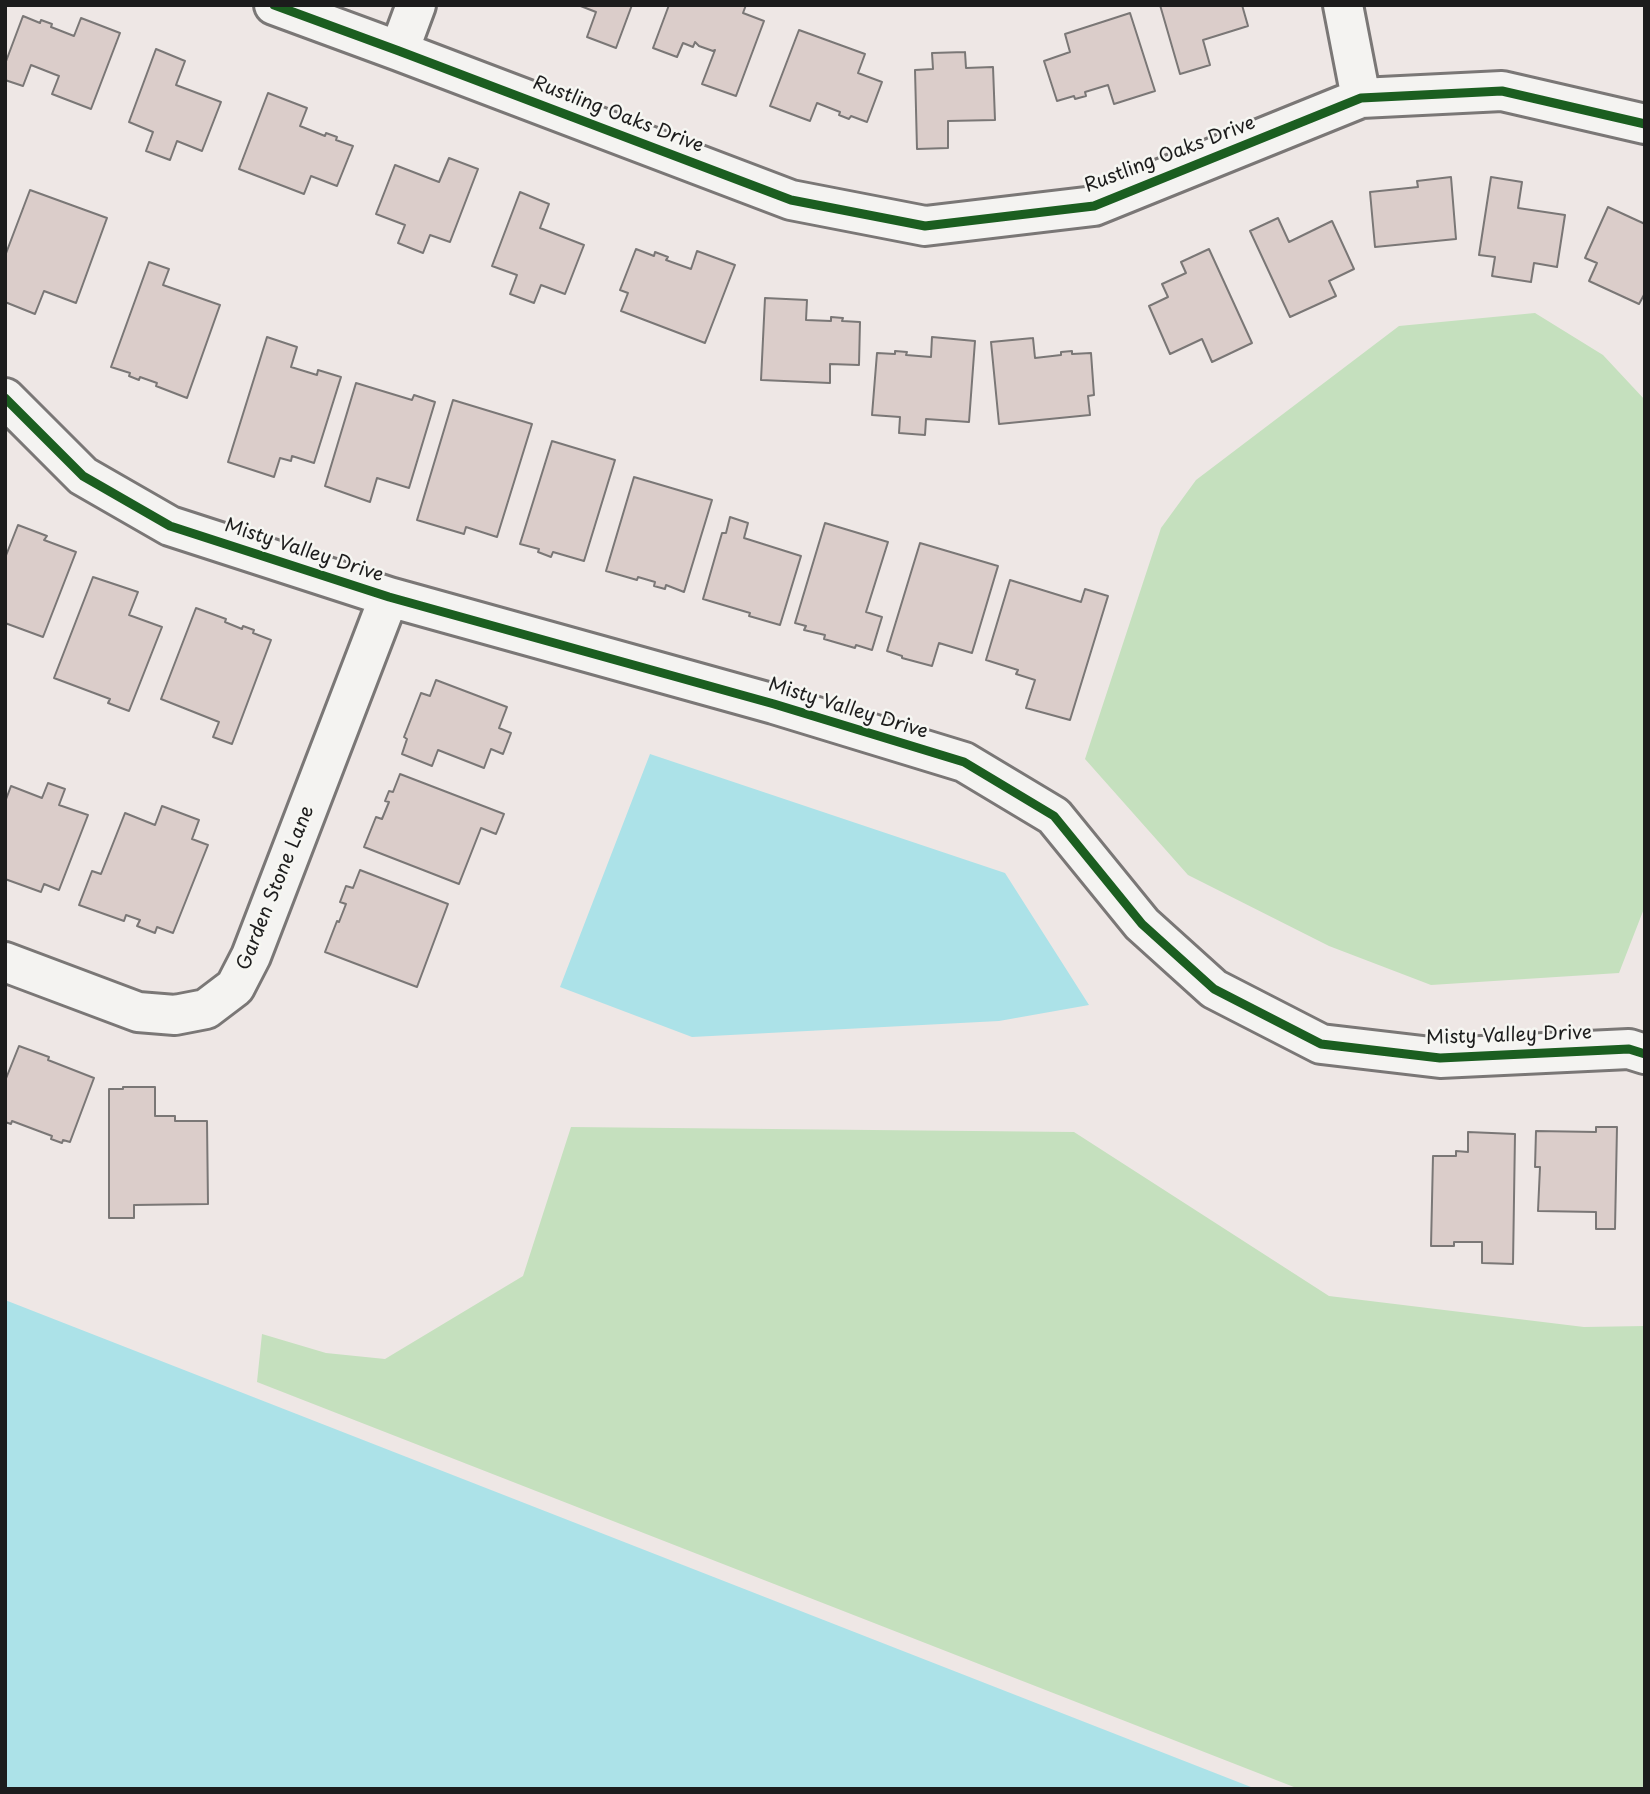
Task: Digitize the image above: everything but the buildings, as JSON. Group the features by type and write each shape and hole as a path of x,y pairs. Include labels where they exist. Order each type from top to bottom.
{"street":[{"name":"Rustling Oaks Drive","path":"274,5 791,200 925,226 1094,206 1361,98 1502,91 1644,122"},
{"path":"399,51 416,5"},
{"path":"1343,5 1361,98"},
{"name":"Misty Valley Drive","path":"5,398 83,476 170,526 389,597 774,704 964,762 1054,816 1142,924 1214,989 1321,1044 1440,1058 1629,1049 1645,1054"},
{"name":"Garden Stone Lane","path":"5,962 138,1012 175,1015 206,1009 234,987 251,956 389,597"}],"green space":[{"path":"1535,313 1603,355 1645,400 1645,906 1619,973 1431,985 1329,946 1188,875 1085,759 1161,528 1196,480 1399,326"},
{"path":"571,1127 1074,1132 1329,1296 1584,1327 1645,1326 1645,1789 1299,1789 257,1382 262,1334 326,1353 385,1359 523,1276"}],"water":[{"path":"650,754 1005,873 1089,1005 999,1021 692,1037 560,987"},
{"path":"5,1300 1256,1789 5,1789"}],"cycle path":[{"path":"274,5 791,200 925,226 1094,206 1361,98 1502,91 1645,124"},
{"path":"5,398 83,476 170,526 389,597 774,704 964,762 1054,816 1142,924 1214,989 1321,1044 1440,1058 1629,1049 1645,1054"}]}
